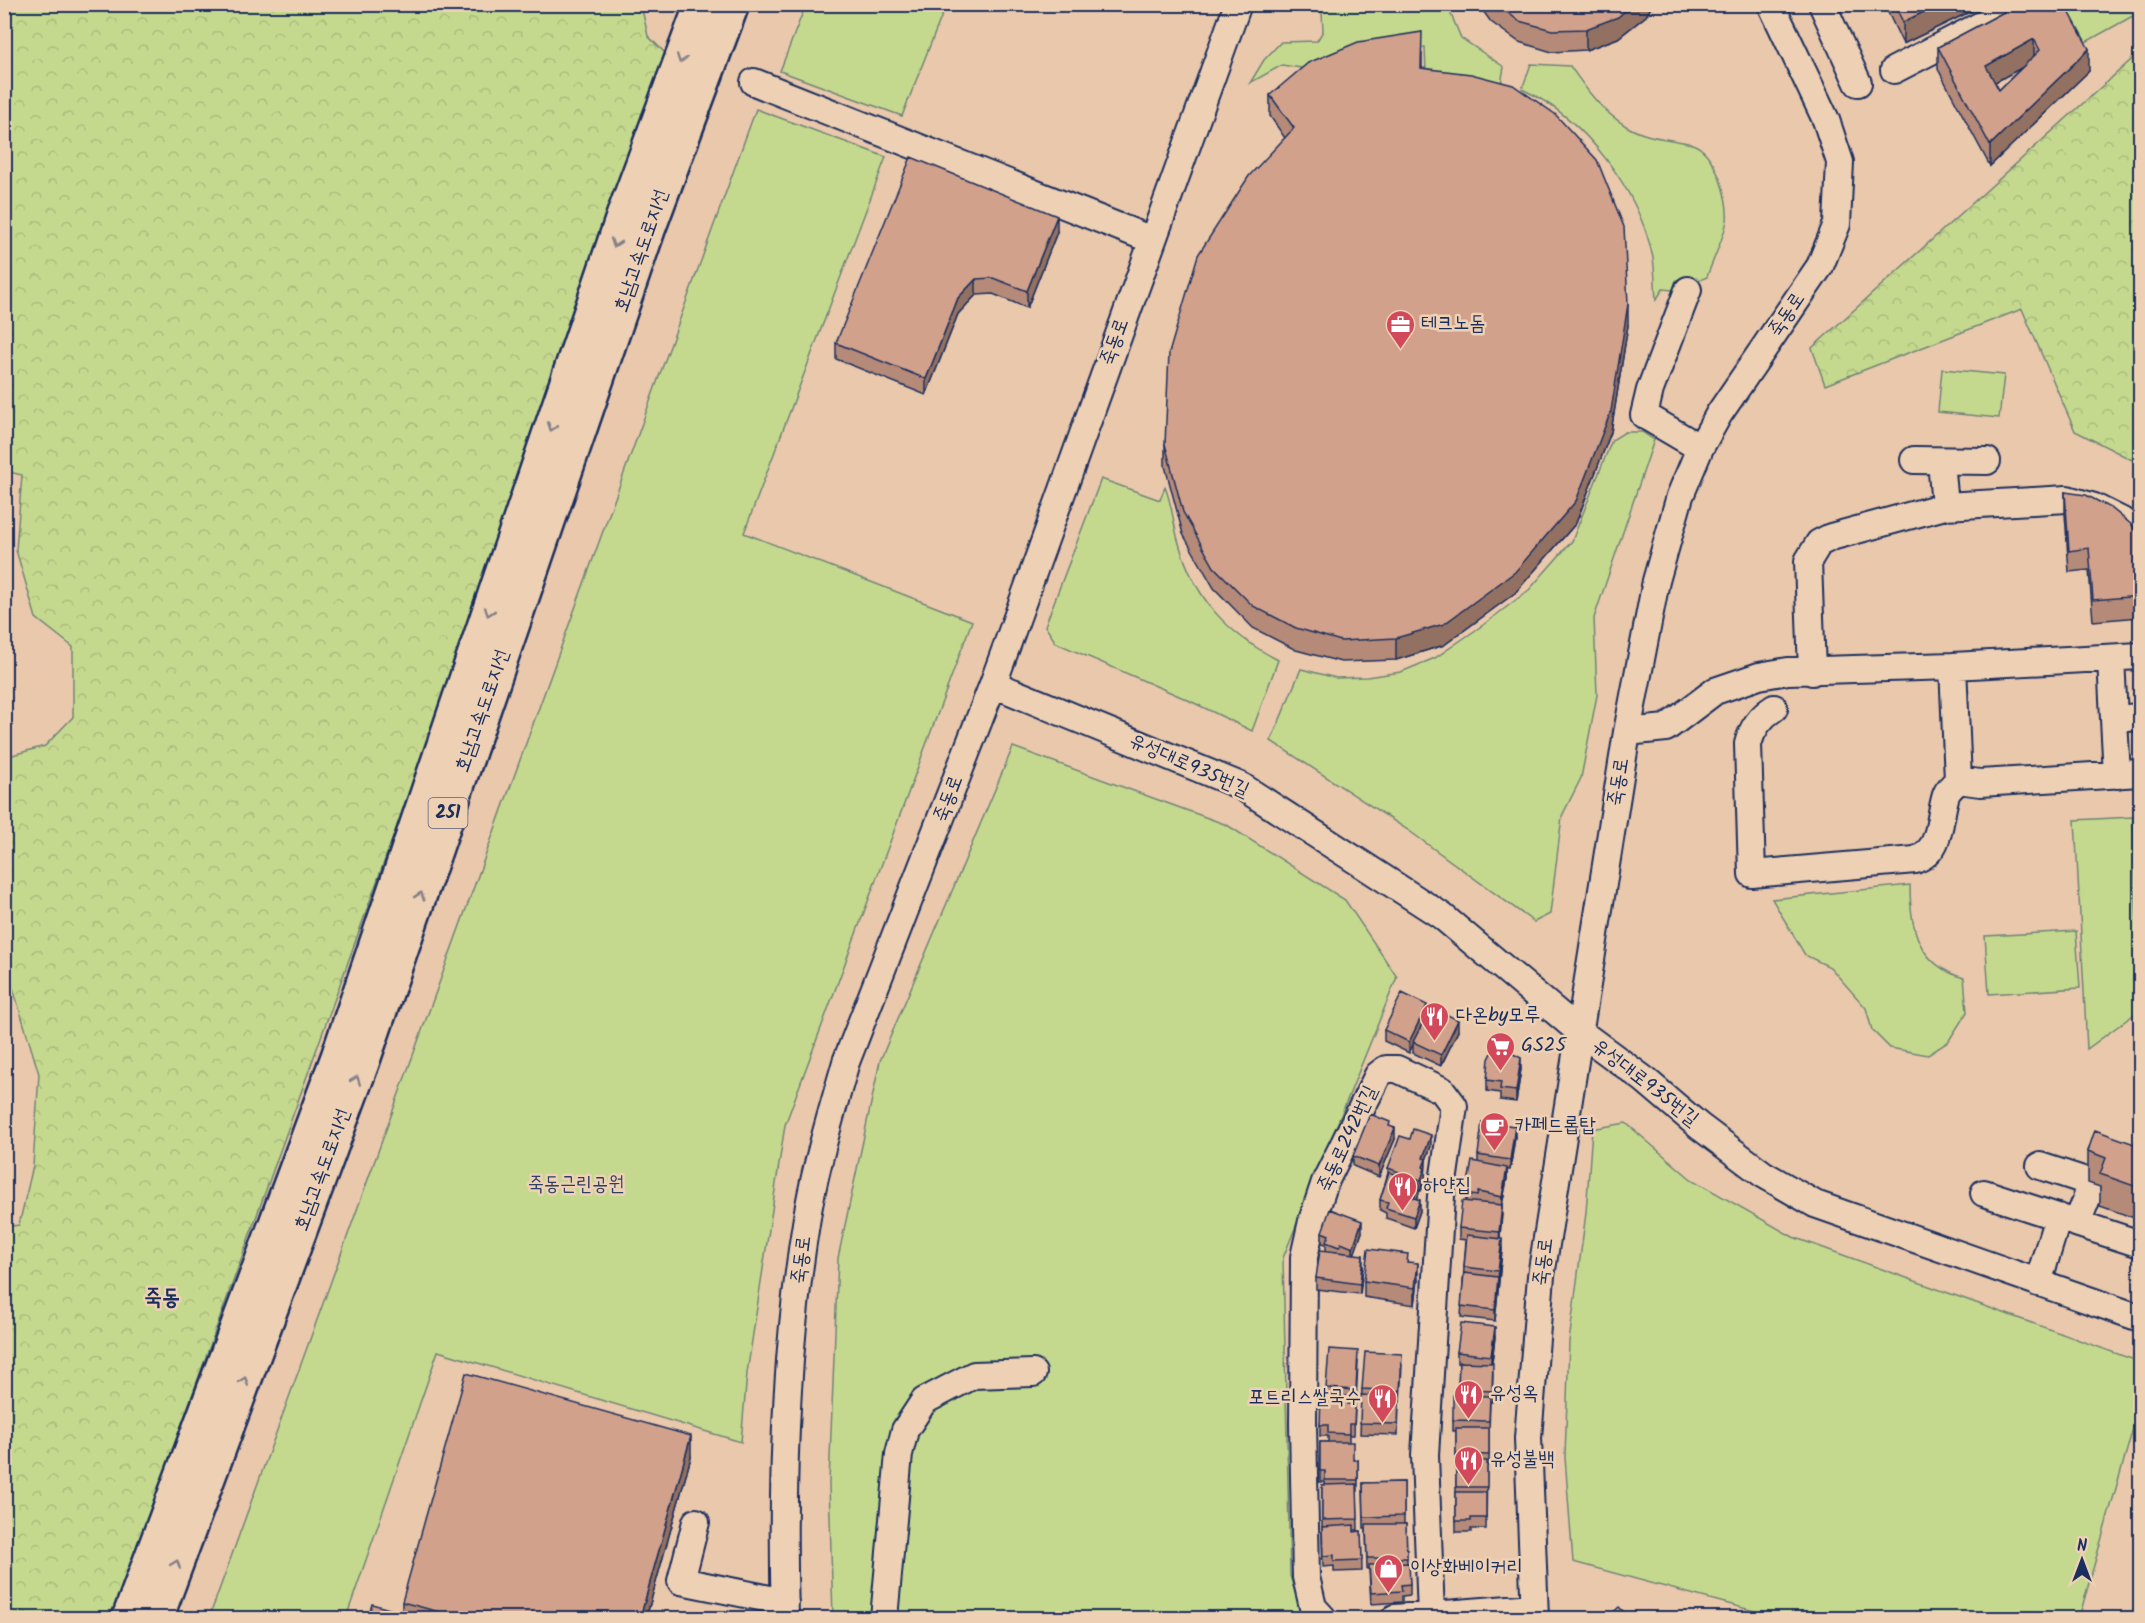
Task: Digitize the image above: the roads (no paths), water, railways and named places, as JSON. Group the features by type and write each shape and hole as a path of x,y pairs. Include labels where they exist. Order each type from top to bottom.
{"highway":[{"name":"호남고속도로지선","path":"129,1618 338,1057 623,217 702,4"},
{"name":"호남고속도로지선","path":"156,1618 362,1063 650,227 732,4"}],"street":[{"name":"죽동로","path":"785,1610 782,1523 786,1396 808,1210 846,1062 993,684 1238,4"},
{"name":"죽동로","path":"1534,1613 1528,1438 1541,1276 1627,732 1656,581 1680,496 1700,448 1719,414 1820,266 1837,224 1840,162 1827,120 1771,4"},
{"path":"1822,4 1858,83"},
{"path":"1894,70 2022,4"},
{"path":"754,82 1152,240"},
{"path":"1688,290 1650,390 1644,415 1700,448"},
{"path":"1914,460 1988,461"},
{"path":"1941,461 1945,506"},
{"path":"1812,672 1808,561 1819,543 1831,537 1945,506 2067,499 2094,507 2121,521 2140,542"},
{"path":"1627,732 1666,728 1715,692 1759,676 1788,671 1953,666 2140,656"},
{"path":"1958,780 1980,783 2129,774 2114,719 2111,658"},
{"path":"1773,708 1751,732 1748,744 1752,874 1915,860 1925,856 1937,838 1947,792 1958,780 1953,666"},
{"name":"유성대로935번길","path":"993,684 1241,786 1442,916 1580,1032 1763,1174 1815,1204 2140,1318"},
{"path":"2114,719 2140,717"},
{"name":"죽동로242번길","path":"1323,1618 1313,1607 1306,1577 1303,1424 1304,1257 1312,1221 1325,1182 1378,1075 1386,1069 1397,1069 1442,1090 1454,1106 1441,1196 1425,1455 1431,1616"},
{"path":"2038,1283 2068,1220 2087,1198 2086,1181 2040,1166"},
{"path":"1984,1193 2140,1244"},
{"path":"884,1618 899,1454 905,1430 924,1401 974,1375 1033,1372"},
{"path":"696,1522 681,1581 785,1610"},
{"path":"1395,1618 1534,1613"}],"place":[{"name":"테크노돔","path":"1400,350"},
{"name":"다온by모루","path":"1435,1042"},
{"name":"GS25","path":"1500,1072"},
{"name":"카페드롭탑","path":"1494,1152"},
{"name":"하얀집","path":"1402,1212"},
{"name":"유성옥","path":"1469,1420"},
{"name":"포트리스쌀국수","path":"1382,1424"},
{"name":"유성불백","path":"1469,1486"},
{"name":"이상화베이커리","path":"1389,1594"}],"district":[{"name":"죽동","path":"162,1298"}],"park label":[{"name":"죽동근린공원","path":"576,1185"}]}
